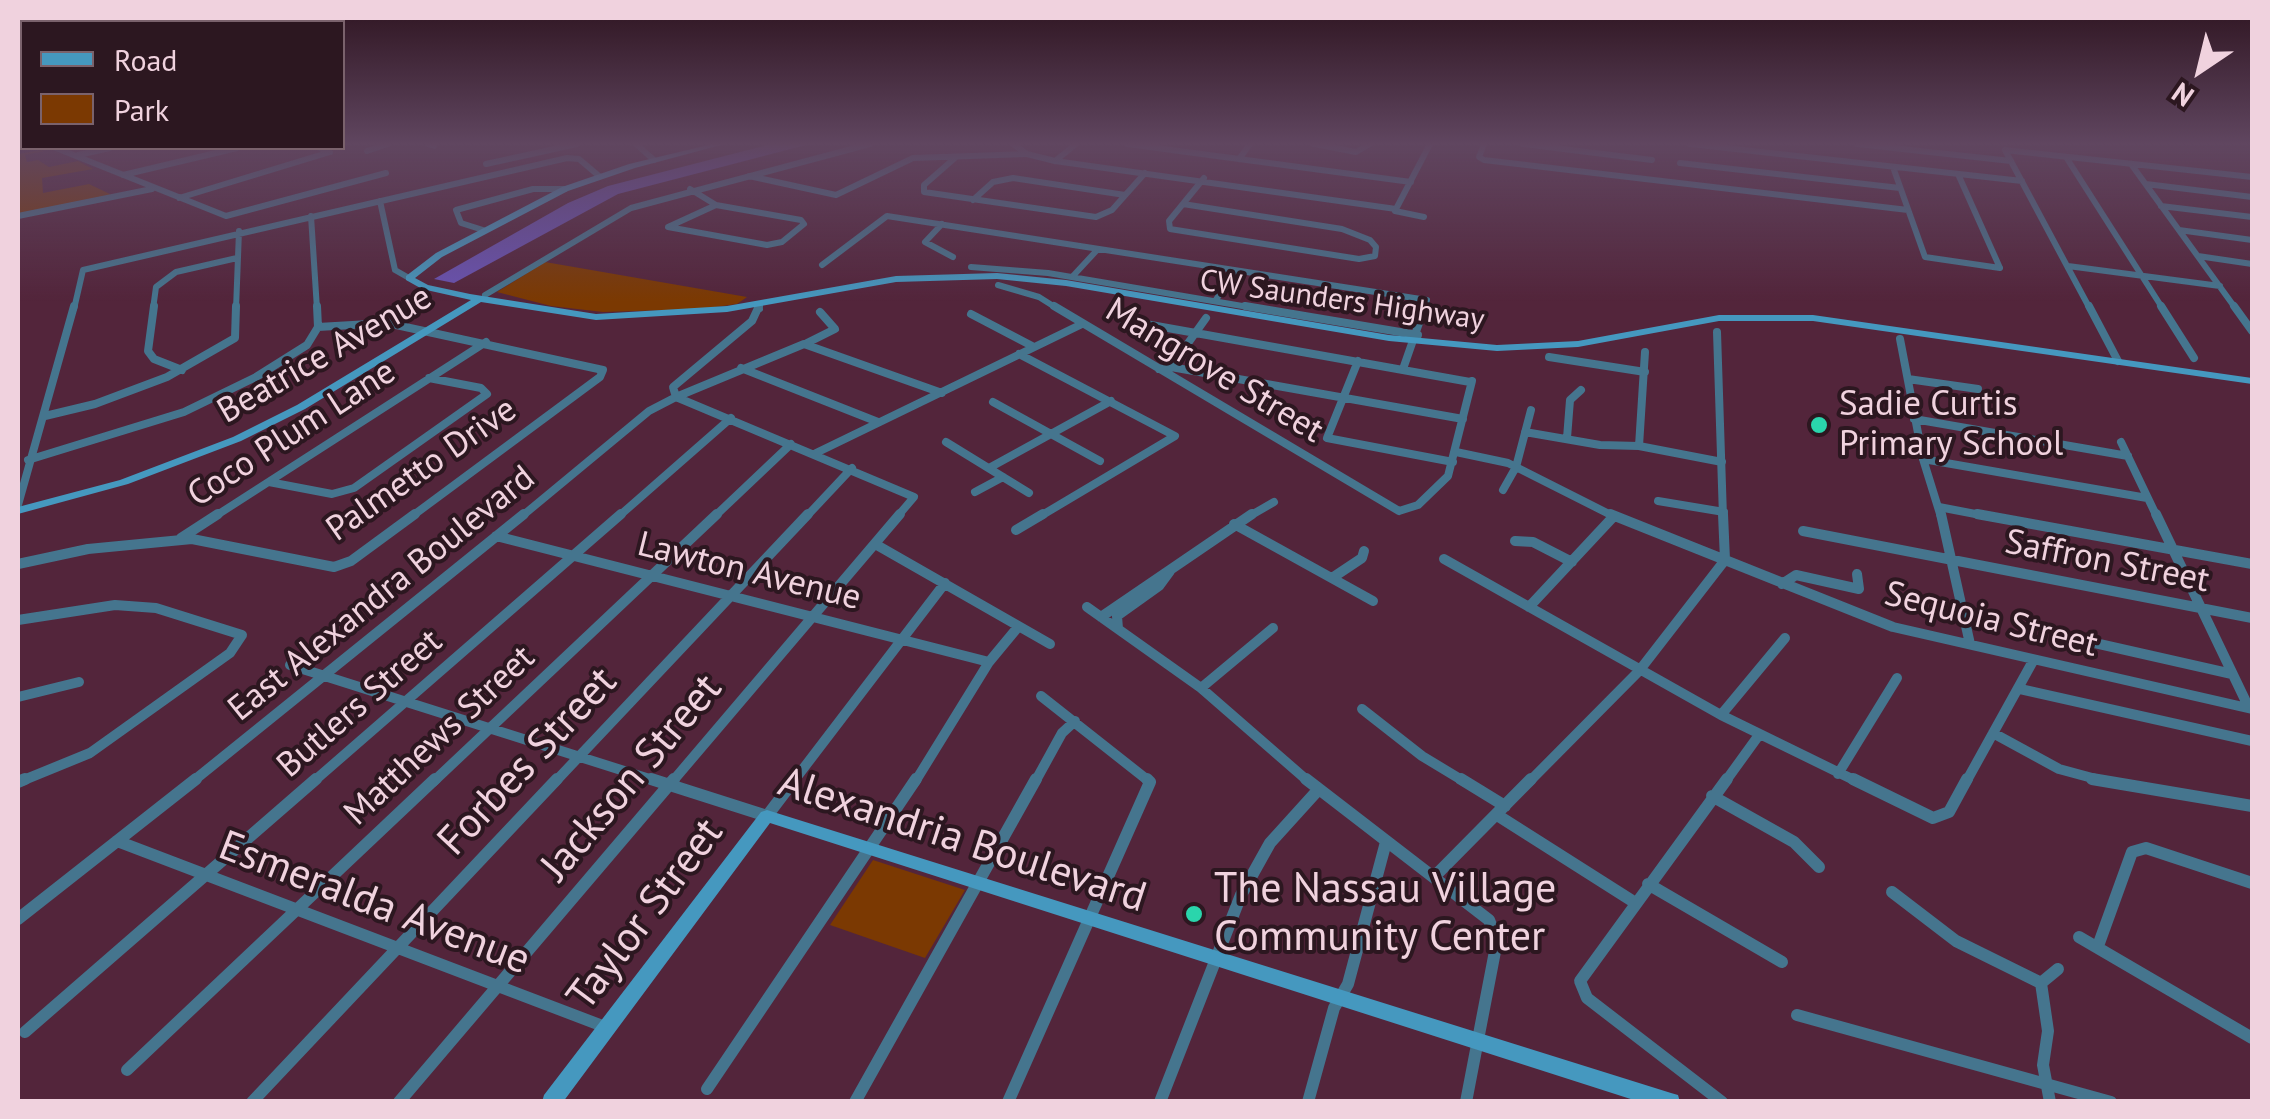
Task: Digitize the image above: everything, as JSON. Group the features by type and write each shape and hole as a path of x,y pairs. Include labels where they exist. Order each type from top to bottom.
{"main road":[{"path":"409,278 414,270 549,196"},
{"name":"CW Saunders Highway","path":"409,278 420,284 547,312 604,315 687,314 927,276 1078,280 1497,348 1552,346 1687,322 1787,317 1858,322 2252,381"},
{"name":"Beatrice Avenue","path":"18,506 124,482 237,439 301,407 478,296"},
{"name":"Alexandria Boulevard","path":"767,816 1478,1040 1612,1092 1671,1102"},
{"name":"Taylor Street","path":"551,1102 767,816"}],"street":[{"path":"18,216 115,196"},
{"path":"174,196 226,216 300,196"},
{"path":"178,198 184,196"},
{"path":"18,506 82,270 397,196"},
{"path":"484,230 461,223 456,210 507,196"},
{"path":"478,296 623,208 664,196"},
{"path":"478,296 630,208 667,196"},
{"path":"701,196 716,206 801,220 804,224 782,242 762,245 668,227 716,206"},
{"path":"958,196 1096,217 1104,216 1124,196"},
{"path":"974,200 978,196"},
{"path":"1183,204 1342,229 1370,240 1377,251 1375,256 1359,259 1178,232 1167,226 1183,204 1189,196"},
{"path":"1307,196 1424,216"},
{"path":"1396,210 1403,196"},
{"path":"1795,196 1908,210"},
{"path":"1903,196 1924,256 2000,268"},
{"path":"1968,196 2000,268"},
{"path":"2030,196 2118,361"},
{"path":"2091,196 2194,358"},
{"path":"2155,196 2252,330"},
{"path":"380,200 396,270 409,278"},
{"path":"2162,206 2252,218"},
{"path":"28,460 127,432 212,400 310,342 318,327 311,216"},
{"path":"822,265 887,216 1427,300 1403,370"},
{"path":"942,224 925,242 953,256"},
{"path":"2179,230 2252,240"},
{"path":"45,416 96,404 182,370 235,338 240,231"},
{"path":"1078,280 1098,249"},
{"path":"2198,256 2252,264"},
{"path":"182,370 154,359 148,351 156,287 176,272 237,258"},
{"path":"2068,266 2220,286"},
{"path":"971,267 1216,301 1242,309"},
{"path":"1216,301 1236,271"},
{"name":"Mangrove Street","path":"998,285 1031,292 1400,516 1446,480 1454,457"},
{"name":"East Alexandra Boulevard","path":"18,919 326,676 649,410 676,397 673,388 752,321 760,311 759,304"},
{"path":"676,397 835,329 820,312"},
{"path":"972,314 1034,347"},
{"path":"2242,316 2252,317"},
{"path":"1171,367 1206,318"},
{"path":"1123,320 1473,380 1454,457"},
{"name":"Palmetto Drive","path":"18,564 88,549 180,539 228,543 334,567 351,561 600,377 603,370 486,342 375,322 318,327"},
{"path":"816,453 1082,324"},
{"path":"1434,877 1639,672 1725,560 1717,332"},
{"path":"1900,339 1923,459 1939,507 1970,644"},
{"name":"Coco Plum Lane","path":"180,539 486,342"},
{"path":"804,344 942,393"},
{"path":"1639,446 1645,352"},
{"path":"1016,530 1175,438 1172,432 1020,354"},
{"path":"1548,357 1645,372"},
{"path":"1341,397 1358,361"},
{"path":"1156,368 1171,367 1464,419"},
{"path":"741,368 878,422"},
{"path":"269,482 332,494 354,488 487,394 482,388 429,378"},
{"path":"1908,380 1978,389"},
{"path":"1568,438 1570,400 1581,390"},
{"path":"676,397 852,468"},
{"name":"Sequoia Street","path":"1341,397 1328,440 1516,467 1614,516 1893,626 2251,709"},
{"path":"989,468 1111,401"},
{"path":"993,402 1100,461"},
{"path":"1503,490 1516,467 1531,410"},
{"name":"Butlers Street","path":"25,1032 731,418"},
{"path":"1914,418 2128,456"},
{"path":"1525,432 1639,446 1722,462"},
{"path":"946,442 1030,493"},
{"path":"2122,442 2251,709"},
{"name":"Matthews Street","path":"127,1070 791,444"},
{"path":"1923,459 2147,498"},
{"name":"Jackson Street","path":"399,1102 914,497 852,468"},
{"name":"Forbes Street","path":"252,1102 852,468"},
{"path":"974,492 1003,477"},
{"path":"1658,501 1724,512"},
{"path":"1100,616 1234,524 1274,502"},
{"path":"1939,507 2252,564"},
{"path":"1529,608 1614,516"},
{"path":"1234,524 1373,601"},
{"name":"Saffron Street","path":"1803,530 2252,618"},
{"name":"Lawton Avenue","path":"496,536 989,662"},
{"path":"1515,541 1533,542 1572,562"},
{"path":"875,544 1050,644"},
{"path":"1332,578 1362,558 1364,552"},
{"path":"1444,559 1639,672 1923,816 1942,816 2034,661"},
{"path":"1118,629 1117,616 1159,586 1171,569"},
{"path":"1782,584 1796,576 1858,589 1857,574"},
{"name":"Taylor Street","path":"767,816 945,582"},
{"path":"18,620 115,604 156,608 242,634 230,653 90,753 18,782"},
{"path":"1087,607 1201,688 1318,790 1489,920 1497,940 1466,1102"},
{"path":"708,1089 873,849 989,662 1018,627"},
{"path":"1201,688 1274,628"},
{"path":"1721,714 1784,638"},
{"path":"2077,639 2232,674"},
{"name":"Alexandria Boulevard","path":"290,665 767,816"},
{"path":"1838,774 1897,678"},
{"path":"18,697 79,682"},
{"path":"2020,688 2252,741"},
{"path":"1008,1102 1150,782 1041,696"},
{"path":"1362,709 1422,756 1634,902"},
{"path":"855,1102 1062,733 1075,722"},
{"path":"1992,733 2059,769 2090,779 2252,806"},
{"path":"1722,1102 1582,992 1582,976 1759,734"},
{"path":"1160,1102 1214,957 1270,843 1318,790"},
{"path":"1712,796 1794,842 1819,867"},
{"name":"Esmeralda Avenue","path":"117,841 608,1028"},
{"path":"1308,1102 1386,842"},
{"path":"2098,946 2132,852 2146,848 2252,883"},
{"path":"1648,884 1782,962"},
{"path":"1892,892 1956,942 2042,983"},
{"path":"2079,937 2252,1038"},
{"path":"2042,983 2058,970"},
{"path":"2042,983 2048,1030 2043,1066 2050,1102"},
{"path":"1797,1014 2110,1102"}],"green space":[{"path":"18,196 106,196 18,214"},
{"path":"545,262 747,297 737,304 701,309 603,312 551,306 497,292"},
{"path":"873,860 965,890 925,958 830,925"}],"shaded area":[{"path":"584,196 614,196 454,283 434,279"}],"place":[{"name":"Sadie Curtis Primary School","path":"1819,425"},
{"name":"The Nassau Village Community Center","path":"1194,914"}]}
